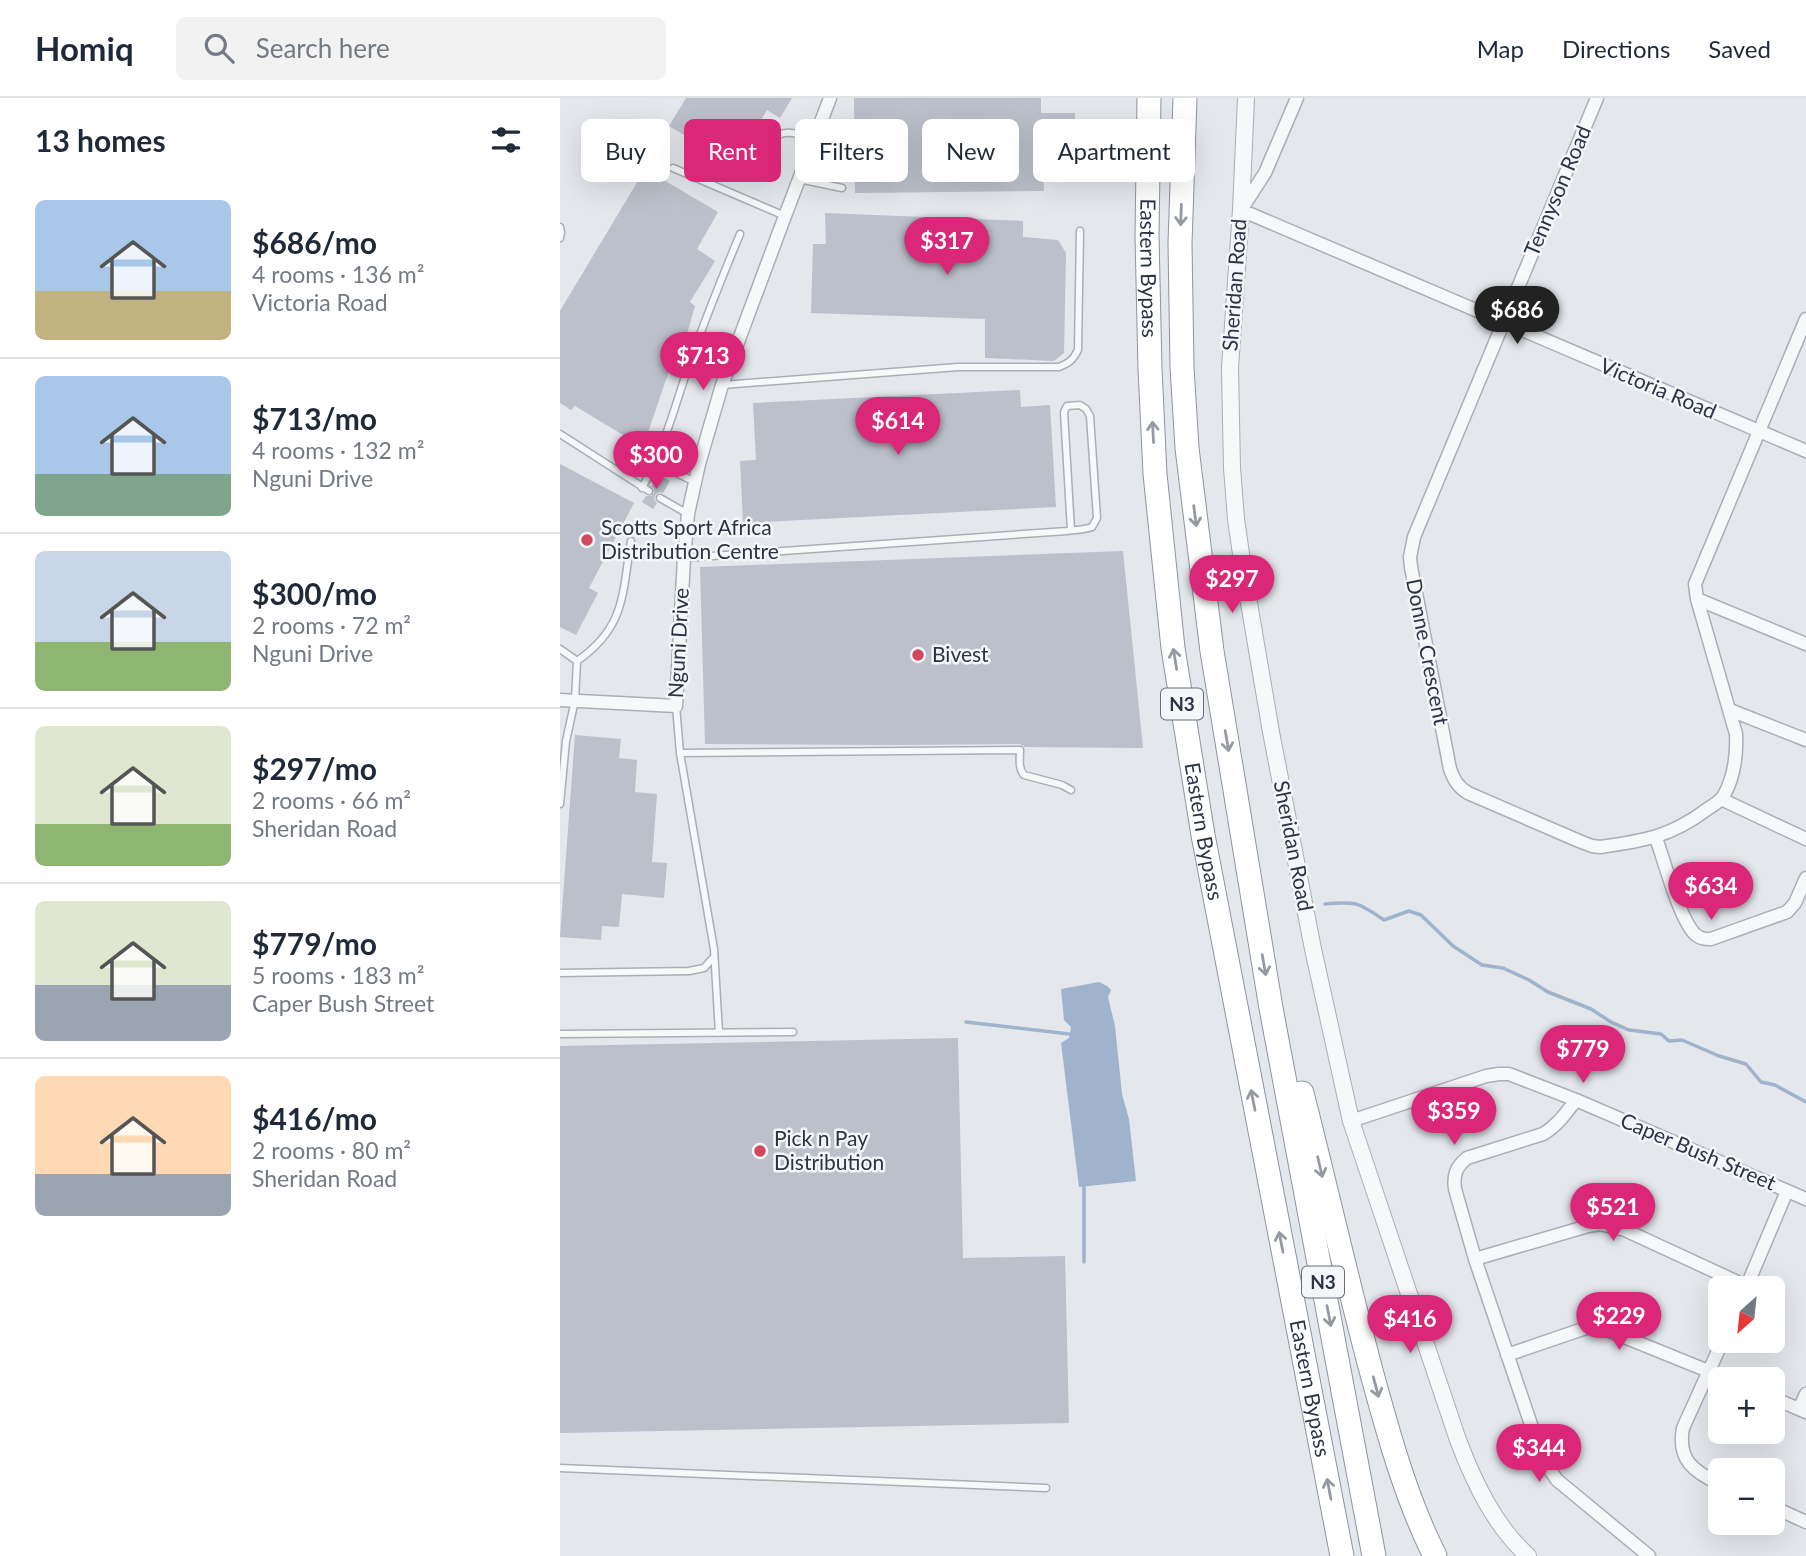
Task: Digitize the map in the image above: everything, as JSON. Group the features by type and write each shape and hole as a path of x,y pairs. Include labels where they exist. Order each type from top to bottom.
{"highway":[{"name":"Eastern Bypass","path":"1149,98 1147,236 1150,369 1155,474 1173,648 1208,862 1342,1556"},
{"name":"Eastern Bypass","path":"1185,98 1180,243 1182,367 1186,448 1212,651 1271,1008 1374,1556"},
{"path":"1271,1008 1294,1065 1353,1302 1394,1452 1407,1491 1435,1556"}],"street":[{"name":"Nguni Drive","path":"823,119 831,98"},
{"name":"Sheridan Road","path":"1246,98 1230,368 1232,468 1236,519 1271,732 1313,949 1351,1121 1472,1476 1508,1534 1528,1556"},
{"path":"1241,210 1265,173 1297,98"},
{"name":"Tennyson Road","path":"1503,323 1597,98"},
{"name":"Nguni Drive","path":"676,706 684,558 688,514 695,482 722,385 798,182"},
{"name":"Victoria Road","path":"1241,210 1806,451"},
{"path":"1806,319 1698,577 1695,591 1737,734 1735,766 1721,799 1806,839"},
{"name":"Donne Crescent","path":"1503,323 1411,548 1411,567 1453,779 1468,793 1592,846 1600,847 1656,838 1680,827 1721,799"},
{"path":"1697,599 1806,644"},
{"path":"560,699 676,706"},
{"path":"1730,710 1806,740"},
{"path":"1656,838 1687,924 1699,937 1705,939 1787,912 1795,903 1806,878"},
{"name":"Caper Bush Street","path":"1351,1121 1486,1076 1499,1074 1520,1077 1806,1199"},
{"path":"1576,1100 1551,1130 1467,1158 1459,1164 1453,1179 1475,1259 1548,1470 1649,1556"},
{"path":"1751,1276 1787,1191"},
{"path":"1475,1259 1600,1224 1625,1230 1723,1276"},
{"path":"1507,1355 1591,1327 1617,1333 1708,1371"},
{"path":"1708,1373 1683,1429 1681,1449 1688,1462 1708,1477"},
{"path":"1785,1403 1803,1411 1806,1394"},
{"path":"1785,1512 1806,1522"}],"lane":[{"path":"673,168 785,216"},
{"path":"813,182 842,188"},
{"path":"560,227 560,238"},
{"path":"722,385 958,367 1059,367 1068,364 1078,350 1080,231"},
{"path":"560,434 645,489 665,441 692,356 740,234"},
{"path":"684,558 1071,530 1092,527 1097,518 1090,416 1080,405 1067,407 1064,412 1071,530"},
{"path":"656,463 695,482"},
{"path":"660,498 688,514"},
{"path":"577,661 605,637 618,617 631,541"},
{"path":"560,649 577,661"},
{"path":"560,804 565,753 575,700 577,661"},
{"name":"Nguni Drive","path":"676,706 680,753 711,936 719,1033"},
{"path":"680,753 1020,750 1019,764 1024,775 1062,785 1070,790"},
{"path":"560,974 689,971 704,968 713,957"},
{"path":"560,1034 793,1032"},
{"path":"560,1468 1046,1488"}],"water":[{"path":"1099,982 1111,990 1108,997 1115,1026 1122,1094 1129,1119 1136,1181 1079,1187 1061,1043 1069,1038 1071,1027 1064,1020 1061,989"}],"building":[{"path":"686,98 792,98 780,118 767,110 762,119 684,119 684,135 670,124"},
{"path":"854,98 1041,98 1041,113 1075,113 1075,119 1033,119 1033,182 1044,182 1044,191 855,193 855,182 908,182 908,119 854,119"},
{"path":"637,182 667,182 718,212 697,249 715,261 690,302 695,306 676,372 670,368 643,447 575,406 571,410 560,403 560,311"},
{"path":"825,213 1023,221 1023,237 1058,240 1066,253 1064,353 1054,361 985,358 985,319 811,313 813,244 826,244"},
{"path":"1020,390 1021,407 1050,405 1056,507 743,523 740,461 756,460 753,403"},
{"name":"Scotts Sport Africa Distribution Centre","path":"560,464 634,503 589,588 598,593 576,635 560,627"},
{"path":"659,475 670,481 663,493 655,495 657,503 653,509 642,502 646,496 654,493 652,486"},
{"name":"Bivest","path":"1123,551 1143,748 1025,747 1020,744 705,744 700,567"},
{"path":"575,735 621,739 619,758 637,760 635,792 657,794 652,862 667,863 664,898 622,894 619,927 602,926 601,940 560,937"},
{"name":"Pick n Pay Distribution","path":"958,1038 963,1258 1065,1256 1069,1423 560,1433 560,1046"}],"waterway":[{"path":"1325,904 1356,904 1384,920 1409,911 1421,915 1453,946 1482,965 1503,968 1629,1030 1661,1034 1669,1041 1682,1040 1746,1064 1761,1082 1775,1085 1806,1102"},
{"path":"966,1022 1069,1034"},
{"path":"1084,1186 1084,1262"}],"place":[{"name":"Scotts Sport Africa Distribution Centre","path":"587,540"},
{"name":"Bivest","path":"918,655"},
{"name":"Pick n Pay Distribution","path":"760,1151"}]}
